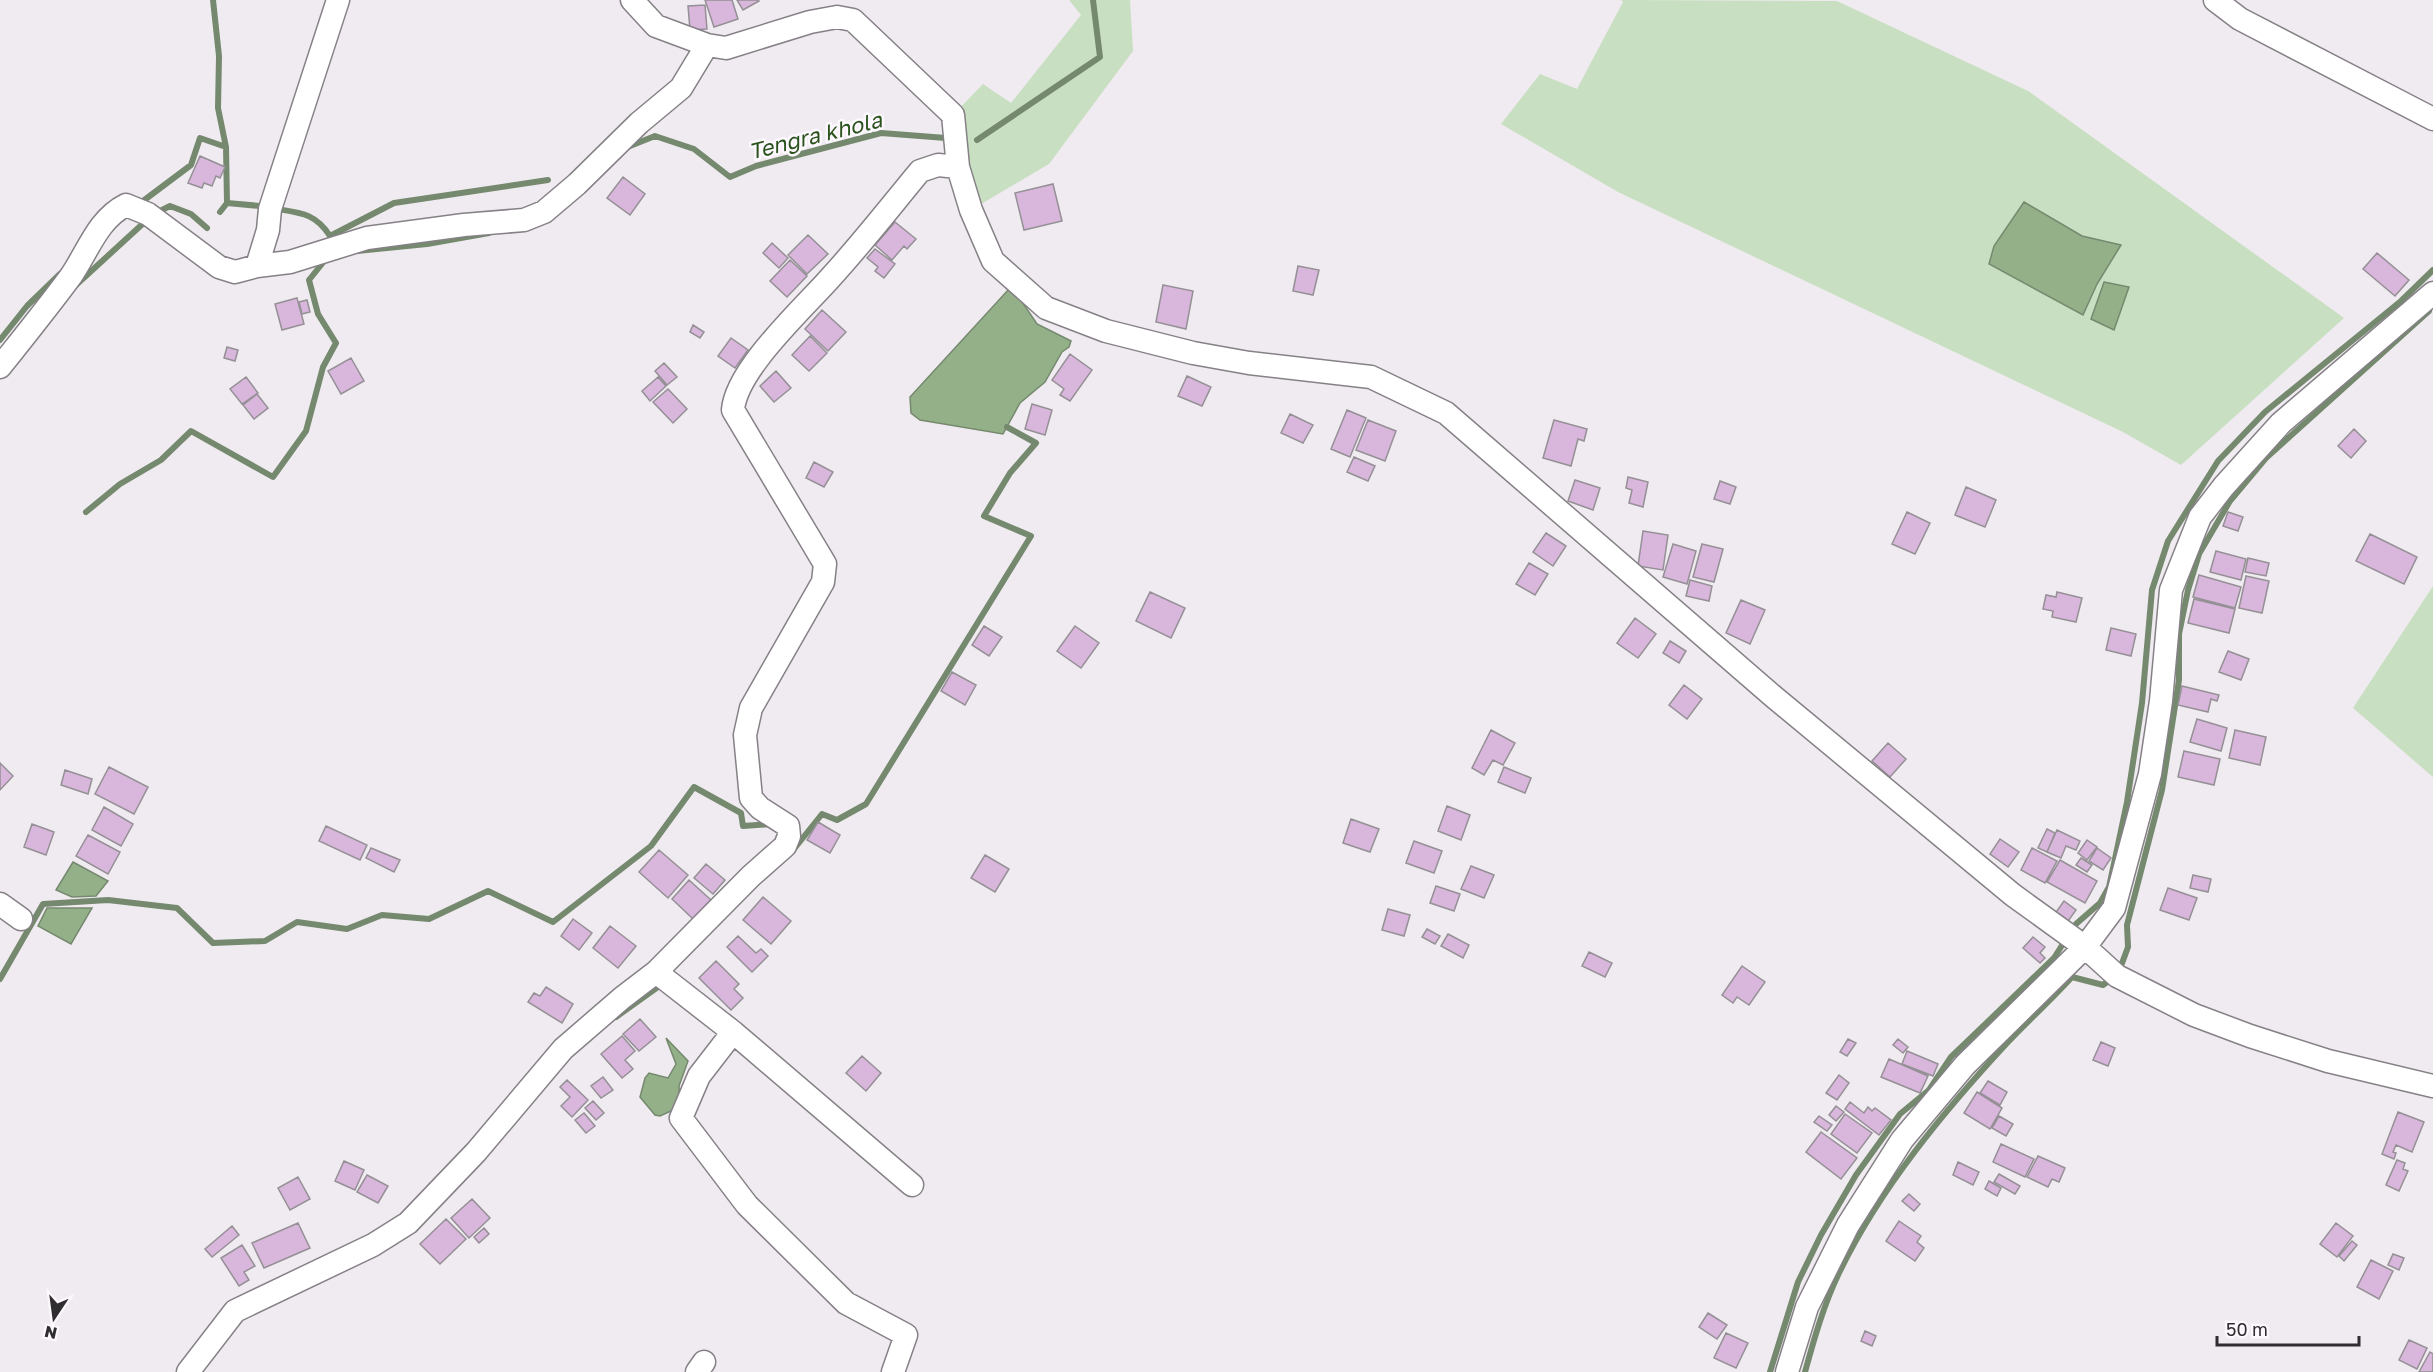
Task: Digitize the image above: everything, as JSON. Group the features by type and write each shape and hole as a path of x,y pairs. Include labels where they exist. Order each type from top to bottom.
{"street":[{"path":"257,266 268,230 270,209 338,0"},
{"path":"632,0 656,26 706,45 726,48 810,22 837,17 853,20 953,115 958,167 971,210 993,261 1046,308 1106,331 1193,353 1249,363 1371,377 1446,413 1774,697 2013,895 2085,947 2117,976 2194,1015 2328,1061 2433,1086"},
{"path":"2214,0 2240,20 2433,119"},
{"path":"0,367 72,274 102,224 113,212 126,205 148,214 219,267 235,272 257,266 290,262 366,238 464,225 524,220 544,212 577,184 639,123 681,88 706,45"},
{"path":"188,1372 235,1311 373,1245 408,1223 476,1152 563,1049 656,972 751,876 780,851 789,836 788,826 784,821 760,808 750,798 745,735 751,708 822,582 825,564 733,410 737,390 775,337 832,276 920,171 938,165 958,167"},
{"path":"1787,1372 1807,1306 1848,1224 1902,1140 1965,1065 2085,947 2114,908 2150,774 2161,701 2171,590 2200,517 2224,486 2281,423 2433,293"},
{"path":"0,904 21,919"},
{"path":"656,972 733,1032 912,1185"},
{"path":"733,1032 699,1076 681,1118 747,1205 846,1303 906,1335 893,1372"}],"shaded area":[{"path":"1069,0 1130,0 1133,51 1049,164 971,210 953,115 983,84 1011,103 1081,15"},
{"path":"1621,0 1837,1 2028,91 2344,318 2181,465 2123,432 1618,192 1501,124 1540,74 1577,89 1623,2"},
{"path":"2024,202 2082,236 2121,245 2097,284 2083,315 1989,264 1994,246"},
{"path":"2104,282 2129,287 2114,330 2091,319"},
{"path":"1009,289 1014,290 1037,324 1071,341 1069,347 1062,352 1045,382 1020,403 1003,434 920,420 911,413 910,397"},
{"path":"2433,586 2433,777 2353,708"},
{"path":"73,862 108,881 96,896 72,897 56,890"},
{"path":"47,908 92,908 71,944 38,926"},
{"path":"666,1038 688,1061 679,1086 680,1107 660,1116 655,1115 640,1097 645,1078 649,1073 668,1078 676,1064"}],"building":[{"path":"705,0 732,0 738,19 714,27"},
{"path":"737,0 758,0 759,1 743,10"},
{"path":"705,5 707,29 690,30 688,6"},
{"path":"200,156 225,167 220,178 216,176 212,186 204,183 202,188 188,183"},
{"path":"623,177 645,194 630,215 607,198"},
{"path":"1053,184 1062,221 1024,230 1015,193"},
{"path":"895,222 916,239 907,249 904,246 892,260 875,245"},
{"path":"808,235 828,254 807,274 788,255"},
{"path":"772,243 788,258 779,268 763,253"},
{"path":"875,249 895,264 884,278 875,271 878,267 867,258"},
{"path":"2377,253 2409,280 2395,296 2363,269"},
{"path":"790,260 807,276 787,297 770,281"},
{"path":"1298,266 1319,270 1313,295 1293,291"},
{"path":"1163,285 1193,291 1186,329 1156,322"},
{"path":"297,298 304,324 282,330 275,304"},
{"path":"307,300 310,312 302,314 299,302"},
{"path":"822,310 846,332 828,351 805,329"},
{"path":"693,325 704,332 700,338 690,332"},
{"path":"810,336 827,353 809,371 792,355"},
{"path":"731,338 748,350 735,368 718,356"},
{"path":"227,347 238,350 235,361 224,358"},
{"path":"1070,354 1092,370 1070,401 1060,395 1064,389 1052,380"},
{"path":"351,358 364,381 341,394 328,371"},
{"path":"664,363 677,377 667,385 655,371"},
{"path":"776,371 791,388 774,402 760,386"},
{"path":"1187,376 1211,387 1202,406 1178,396"},
{"path":"246,377 258,393 242,404 230,389"},
{"path":"658,377 666,386 650,401 642,391"},
{"path":"668,389 687,409 673,423 653,402"},
{"path":"257,394 268,408 254,419 243,405"},
{"path":"1032,404 1052,410 1045,435 1025,429"},
{"path":"1347,410 1366,418 1350,457 1331,449"},
{"path":"1290,414 1313,425 1303,443 1281,433"},
{"path":"1368,420 1396,431 1385,461 1356,450"},
{"path":"1554,420 1587,429 1584,441 1578,439 1571,466 1543,458"},
{"path":"2354,429 2366,441 2351,458 2338,446"},
{"path":"1354,457 1375,466 1368,481 1347,472"},
{"path":"814,462 833,472 824,487 806,478"},
{"path":"1628,477 1648,482 1643,507 1629,503 1632,490 1626,488"},
{"path":"1575,480 1600,488 1593,510 1568,501"},
{"path":"1720,481 1736,487 1730,504 1714,499"},
{"path":"1966,487 1996,500 1985,527 1955,515"},
{"path":"1907,512 1930,523 1915,554 1892,544"},
{"path":"2228,512 2243,517 2238,531 2223,526"},
{"path":"1643,531 1668,535 1663,570 1638,566"},
{"path":"1546,533 1566,546 1553,566 1533,552"},
{"path":"2370,534 2417,557 2404,584 2356,561"},
{"path":"1673,544 1696,551 1687,584 1663,577"},
{"path":"1702,544 1723,549 1714,582 1693,577"},
{"path":"2216,551 2246,559 2241,580 2210,572"},
{"path":"2248,558 2269,563 2266,576 2245,572"},
{"path":"1529,563 1548,574 1535,595 1516,584"},
{"path":"2199,575 2241,587 2235,608 2193,597"},
{"path":"2246,576 2269,581 2262,613 2239,608"},
{"path":"1690,580 1712,586 1709,601 1686,596"},
{"path":"1150,592 1185,608 1171,638 1136,621"},
{"path":"2057,592 2082,598 2076,622 2052,617 2053,611 2043,609 2046,595 2056,597"},
{"path":"2194,599 2235,609 2229,633 2188,623"},
{"path":"1741,600 1765,610 1750,644 1726,633"},
{"path":"1635,618 1656,634 1638,658 1617,643"},
{"path":"984,626 1002,637 989,656 972,645"},
{"path":"1075,626 1099,643 1081,668 1057,651"},
{"path":"2111,628 2136,634 2131,656 2106,650"},
{"path":"1670,641 1686,651 1679,663 1663,653"},
{"path":"2228,651 2249,659 2241,680 2219,672"},
{"path":"952,672 976,685 965,705 941,691"},
{"path":"1684,685 1702,699 1687,719 1669,705"},
{"path":"2182,686 2219,695 2217,701 2211,699 2208,712 2178,705"},
{"path":"2197,719 2227,728 2221,751 2190,742"},
{"path":"1491,730 1515,743 1503,765 1493,760 1484,775 1472,768"},
{"path":"2235,730 2266,737 2260,765 2229,758"},
{"path":"1888,743 1906,759 1890,777 1872,761"},
{"path":"2184,751 2220,759 2214,785 2178,777"},
{"path":"0,763 13,776 0,790"},
{"path":"109,767 148,787 134,814 95,794"},
{"path":"1504,767 1531,778 1525,793 1498,782"},
{"path":"65,770 92,779 88,794 61,785"},
{"path":"1447,806 1470,815 1461,840 1438,831"},
{"path":"104,807 133,824 121,846 92,830"},
{"path":"1351,819 1379,829 1370,852 1343,843"},
{"path":"818,822 840,835 830,853 807,840"},
{"path":"32,824 54,832 46,855 24,847"},
{"path":"326,826 367,845 360,860 319,841"},
{"path":"2047,829 2055,833 2047,852 2038,848"},
{"path":"2057,830 2080,841 2076,850 2066,846 2061,858 2047,852"},
{"path":"88,835 120,852 108,874 76,856"},
{"path":"2000,839 2019,852 2008,867 1990,854"},
{"path":"2087,840 2097,847 2087,860 2078,853"},
{"path":"1414,841 1442,851 1434,873 1406,863"},
{"path":"371,848 400,860 394,872 366,858"},
{"path":"2032,848 2057,861 2045,883 2021,870"},
{"path":"2097,848 2111,858 2103,870 2089,861"},
{"path":"659,850 688,875 668,898 639,872"},
{"path":"985,855 1009,869 995,892 971,878"},
{"path":"2081,858 2092,865 2087,872 2076,865"},
{"path":"2060,860 2097,881 2085,903 2047,882"},
{"path":"706,864 725,880 713,894 694,878"},
{"path":"1471,866 1494,875 1484,898 1461,889"},
{"path":"2193,875 2211,879 2208,892 2190,888"},
{"path":"689,880 711,900 693,919 672,899"},
{"path":"1436,886 1460,894 1454,911 1430,903"},
{"path":"2168,888 2197,898 2189,920 2160,910"},
{"path":"763,897 791,921 771,944 743,920"},
{"path":"2064,901 2076,910 2066,924 2054,915"},
{"path":"1388,909 1410,915 1404,936 1382,930"},
{"path":"573,919 592,933 579,950 561,936"},
{"path":"610,926 636,946 618,968 593,948"},
{"path":"1427,929 1440,936 1435,944 1422,937"},
{"path":"1448,934 1469,945 1463,958 1441,946"},
{"path":"738,936 756,953 761,949 768,956 752,972 727,947"},
{"path":"2033,937 2045,947 2040,953 2045,958 2040,963 2023,948"},
{"path":"1589,952 1612,963 1605,977 1582,966"},
{"path":"716,961 739,984 734,989 743,998 731,1010 699,978"},
{"path":"1742,966 1765,982 1749,1005 1737,997 1733,1003 1722,995"},
{"path":"546,987 573,1004 562,1023 528,1002 534,993 540,996"},
{"path":"640,1019 656,1037 639,1051 623,1034"},
{"path":"622,1036 635,1051 625,1060 633,1069 622,1078 601,1054"},
{"path":"1848,1039 1856,1043 1847,1056 1840,1052"},
{"path":"1898,1039 1908,1047 1903,1053 1893,1045"},
{"path":"2101,1042 2115,1048 2108,1066 2093,1060"},
{"path":"1907,1051 1938,1064 1933,1076 1902,1064"},
{"path":"862,1056 881,1073 866,1091 846,1073"},
{"path":"1889,1059 1928,1076 1920,1093 1881,1077"},
{"path":"1839,1075 1849,1083 1837,1100 1826,1093"},
{"path":"603,1077 613,1090 601,1098 591,1086"},
{"path":"567,1080 588,1100 572,1117 561,1106 570,1097 560,1087"},
{"path":"1988,1081 2007,1092 2000,1105 1980,1093"},
{"path":"1977,1092 2002,1108 1990,1129 1964,1113"},
{"path":"593,1101 604,1113 596,1120 585,1108"},
{"path":"1850,1102 1864,1113 1868,1107 1872,1111 1875,1108 1891,1120 1879,1135 1845,1109"},
{"path":"1836,1106 1844,1112 1836,1121 1829,1115"},
{"path":"2398,1112 2424,1122 2412,1152 2396,1145 2393,1152 2396,1153 2394,1159 2382,1154"},
{"path":"584,1113 595,1126 586,1133 575,1120"},
{"path":"1845,1114 1872,1133 1857,1153 1831,1134"},
{"path":"1819,1116 1832,1125 1827,1131 1814,1122"},
{"path":"1999,1116 2013,1124 2006,1136 1992,1128"},
{"path":"1821,1132 1857,1158 1841,1179 1806,1152"},
{"path":"2001,1144 2034,1159 2025,1177 1993,1162"},
{"path":"2038,1156 2065,1168 2059,1182 2052,1179 2048,1187 2027,1177"},
{"path":"2397,1160 2405,1163 2403,1169 2408,1171 2399,1191 2386,1185"},
{"path":"344,1161 364,1170 355,1190 335,1181"},
{"path":"1958,1162 1979,1172 1973,1185 1953,1175"},
{"path":"1999,1174 2020,1186 2015,1194 1994,1182"},
{"path":"367,1175 388,1186 378,1203 357,1192"},
{"path":"298,1177 310,1199 290,1210 278,1188"},
{"path":"1989,1181 2001,1188 1997,1196 1985,1189"},
{"path":"1909,1194 1920,1204 1914,1211 1902,1201"},
{"path":"472,1199 490,1218 469,1238 451,1218"},
{"path":"446,1219 466,1239 440,1264 420,1244"},
{"path":"1899,1221 1921,1236 1917,1242 1924,1248 1915,1261 1886,1241"},
{"path":"298,1223 310,1248 264,1268 252,1243"},
{"path":"2336,1223 2353,1236 2337,1257 2320,1244"},
{"path":"232,1226 239,1235 212,1257 205,1249"},
{"path":"484,1228 489,1234 479,1243 474,1237"},
{"path":"2352,1241 2357,1245 2344,1261 2339,1256"},
{"path":"242,1245 255,1266 244,1272 249,1280 239,1286 221,1258"},
{"path":"2393,1254 2404,1258 2399,1270 2388,1265"},
{"path":"2371,1260 2393,1271 2379,1299 2357,1287"},
{"path":"1708,1313 1727,1325 1717,1339 1699,1327"},
{"path":"1865,1331 1876,1336 1872,1346 1861,1341"},
{"path":"1726,1333 1748,1343 1736,1368 1714,1358"},
{"path":"2409,1340 2427,1348 2417,1369 2399,1360"},
{"path":"2430,1352 2433,1354 2433,1372 2419,1372"}],"waterway":[{"path":"213,0 219,56 218,108 226,147 227,203 260,206"},
{"name":"Tengra khola","path":"977,140 1100,57 1093,0"},
{"name":"Tengra khola","path":"625,148 655,136 694,149 730,177 756,166 881,133 946,138"},
{"path":"139,204 191,165 200,138 226,147"},
{"path":"277,209 314,219 330,236 394,203 548,180"},
{"path":"220,212 227,203"},
{"path":"156,213 170,206 191,214 207,228"},
{"path":"76,285 148,219"},
{"path":"357,251 427,244 489,233"},
{"path":"86,512 120,484 161,460 191,431 273,477 306,431 323,367 336,343 318,314 309,280 325,260"},
{"path":"2071,931 2100,903 2109,887 2127,802 2142,703 2152,590 2168,541 2218,461 2265,412 2401,301 2433,270"},
{"path":"0,340 27,306 60,274"},
{"path":"2121,966 2128,947 2127,925 2162,790 2179,680 2179,634 2188,590 2199,554 2230,501 2266,458 2429,311"},
{"path":"794,849 822,814 837,820 866,804 1031,536 984,516 1010,473 1036,443 1007,427"},
{"path":"0,979 43,904 108,900 177,908 213,943 265,941 297,922 347,929 382,915 429,919 488,891 553,922 651,846 694,787 741,813 743,826 771,824"},
{"path":"1770,1372 1798,1282 1821,1235 1856,1175 1900,1114 1929,1090 1951,1057 2054,958 2066,939"},
{"path":"1805,1372 1824,1309 1855,1242 1894,1181 1937,1123 2008,1042 2072,977 2103,985 2110,980"},
{"path":"616,1017 662,984"}]}
